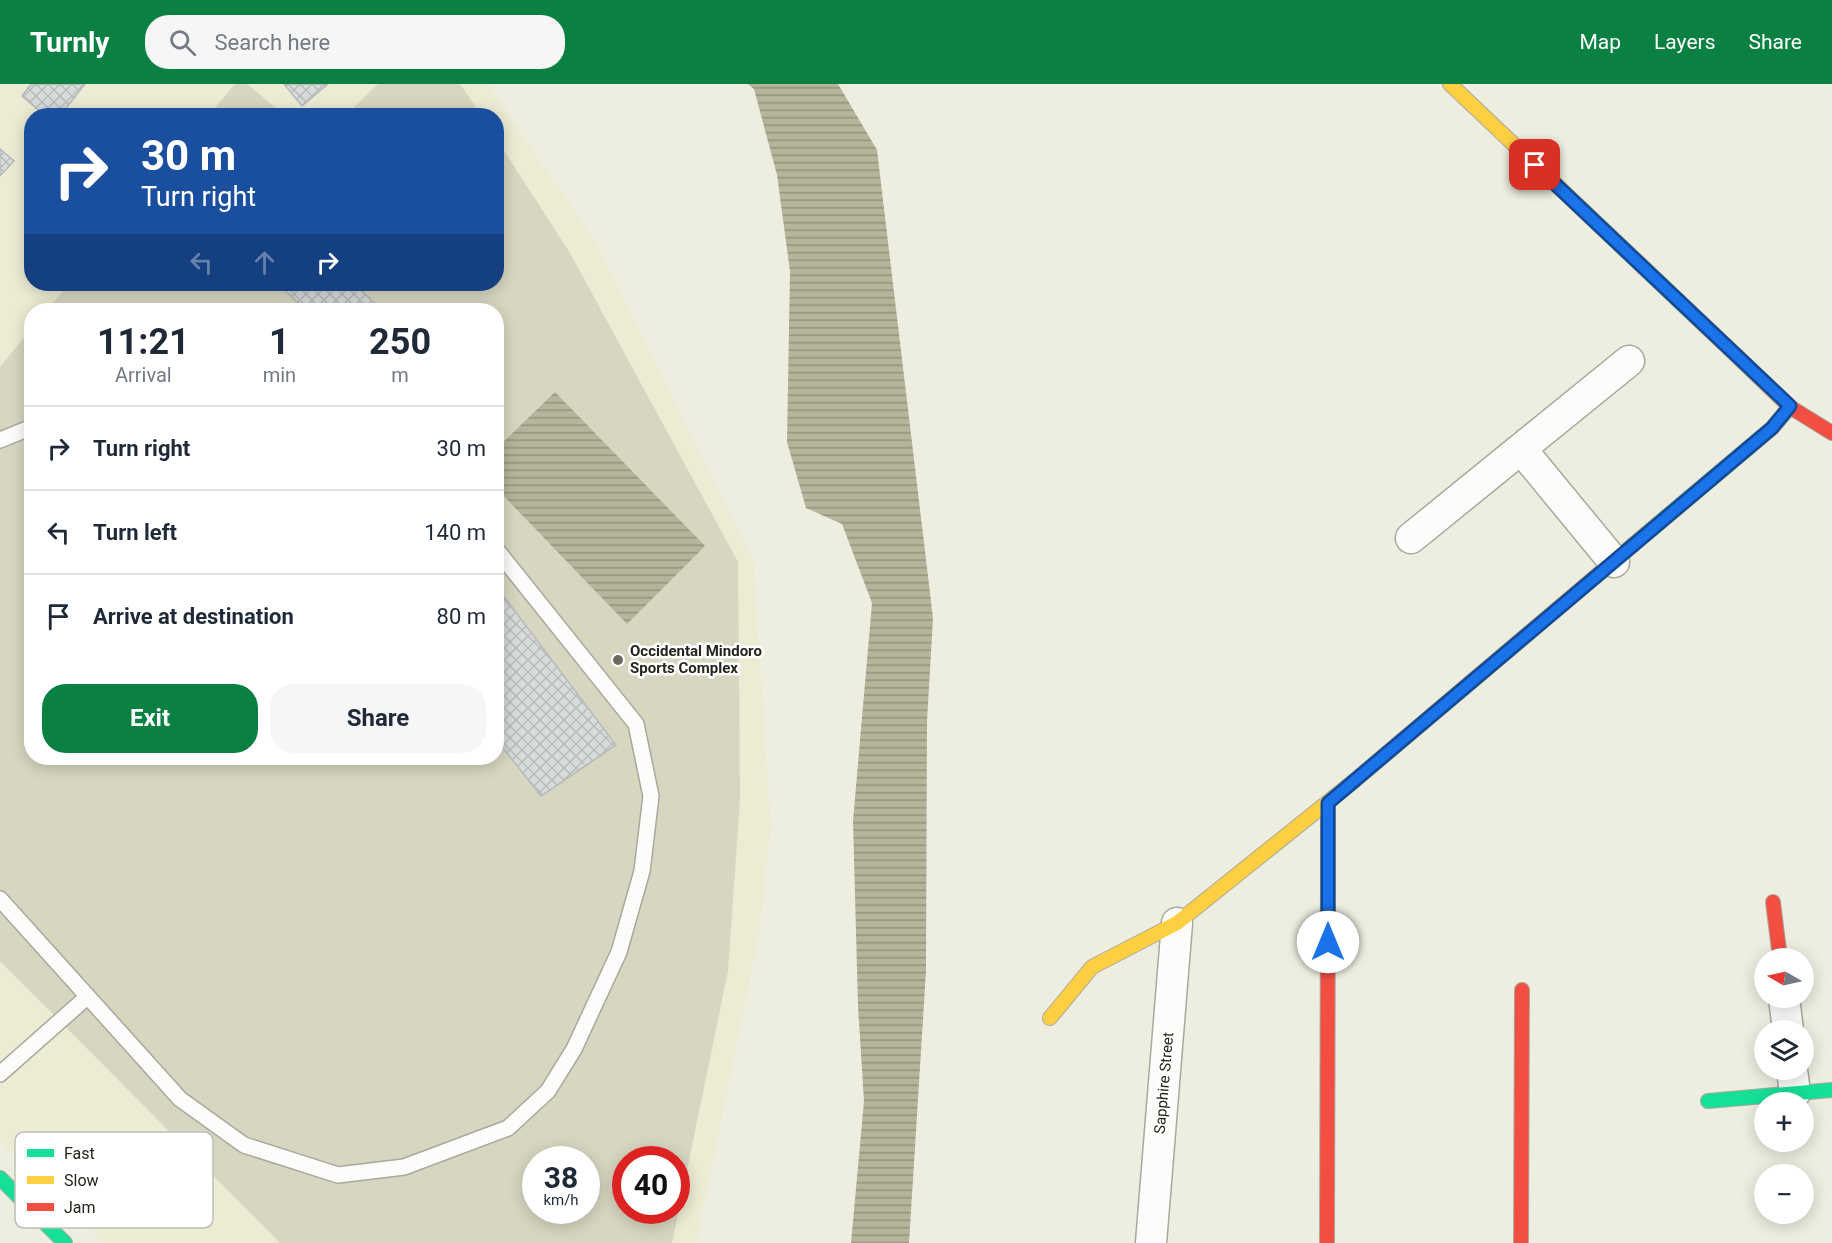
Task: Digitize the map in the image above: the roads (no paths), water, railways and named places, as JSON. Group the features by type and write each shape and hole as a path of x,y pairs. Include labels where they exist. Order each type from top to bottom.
{"street":[{"path":"1450,84 1790,406 1832,433"},
{"path":"1411,538 1629,361"},
{"path":"1050,1018 1092,967 1177,923 1328,803 1772,428 1790,406"},
{"path":"1521,449 1614,562"},
{"path":"1327,1243 1328,803"},
{"path":"1773,902 1779,948"},
{"name":"Sapphire Street","path":"1151,1243 1177,923"},
{"path":"1521,1243 1522,990"},
{"path":"1708,1101 1794,1081 1832,1090"},
{"path":"0,1178 15,1193"},
{"path":"50,1228 65,1243"}],"lane":[{"path":"0,440 24,430"},
{"path":"0,899 180,1099 244,1145 338,1175 404,1167 508,1128 548,1091 574,1049 619,952 642,871 651,796 636,724 504,559"},
{"path":"0,1074 87,997"}],"place":[{"name":"Occidental Mindoro Sports Complex","path":"618,660"}]}
